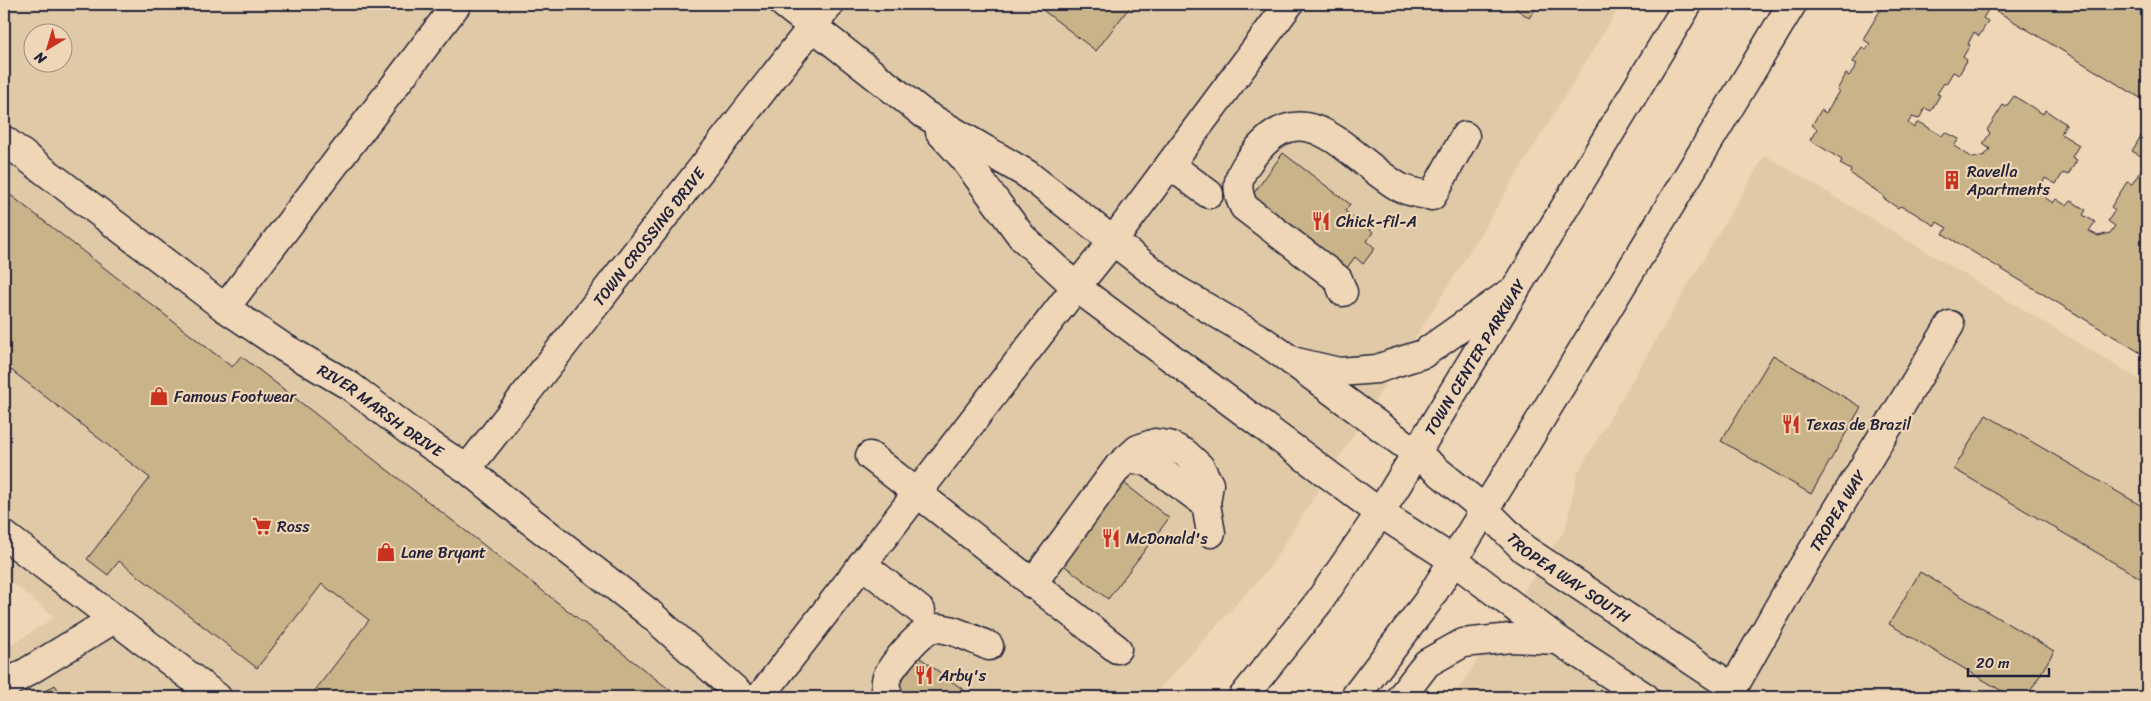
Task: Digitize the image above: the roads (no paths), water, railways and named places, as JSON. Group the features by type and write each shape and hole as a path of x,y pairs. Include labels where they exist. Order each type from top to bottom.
{"street":[{"path":"225,308 457,4"},
{"path":"784,4 924,114 963,157 1022,237 1076,286 1380,513 1453,560 1558,640 1645,697"},
{"name":"TOWN CROSSING DRIVE","path":"466,468 830,4"},
{"path":"760,697 1076,286 1113,242 1289,4"},
{"name":"TOWN CENTER PARKWAY","path":"1243,697 1318,603 1380,513 1688,4"},
{"path":"1355,697 1421,611 1525,446 1792,4"},
{"name":"TROPEA WAY SOUTH","path":"924,114 1027,174 1175,289 1262,340 1292,361 1417,454 1484,509 1524,549 1730,692"},
{"path":"1343,292 1338,279 1244,207 1238,190 1240,175 1262,145 1275,133 1290,127 1308,126 1328,136 1400,188 1432,196 1465,136"},
{"name":"RIVER MARSH DRIVE","path":"4,140 225,308 283,347 350,386 409,431 466,468 648,612 743,697"},
{"path":"1170,165 1209,194"},
{"path":"1292,361 1339,372 1377,369 1423,354 1517,287"},
{"name":"TROPEA WAY","path":"1730,692 1950,325"},
{"path":"1032,584 1118,467 1138,449 1155,443 1169,445 1185,453 1200,467 1209,484 1206,504 1211,533"},
{"path":"870,456 918,492 976,541 1117,649"},
{"path":"4,535 217,697"},
{"path":"862,564 921,611"},
{"path":"4,686 114,620"},
{"path":"889,697 886,690 887,675 919,636 930,628 941,628 989,646"},
{"path":"1401,697 1427,663 1462,643 1511,638 1558,640"}],"place":[{"name":"Ravella Apartments","path":"1952,180"},
{"name":"Chick-fil-A","path":"1321,221"},
{"name":"Famous Footwear","path":"159,396"},
{"name":"Texas de Brazil","path":"1791,424"},
{"name":"Ross","path":"262,526"},
{"name":"McDonald's","path":"1111,538"},
{"name":"Lane Bryant","path":"386,552"},
{"name":"Arby's","path":"924,675"}]}
